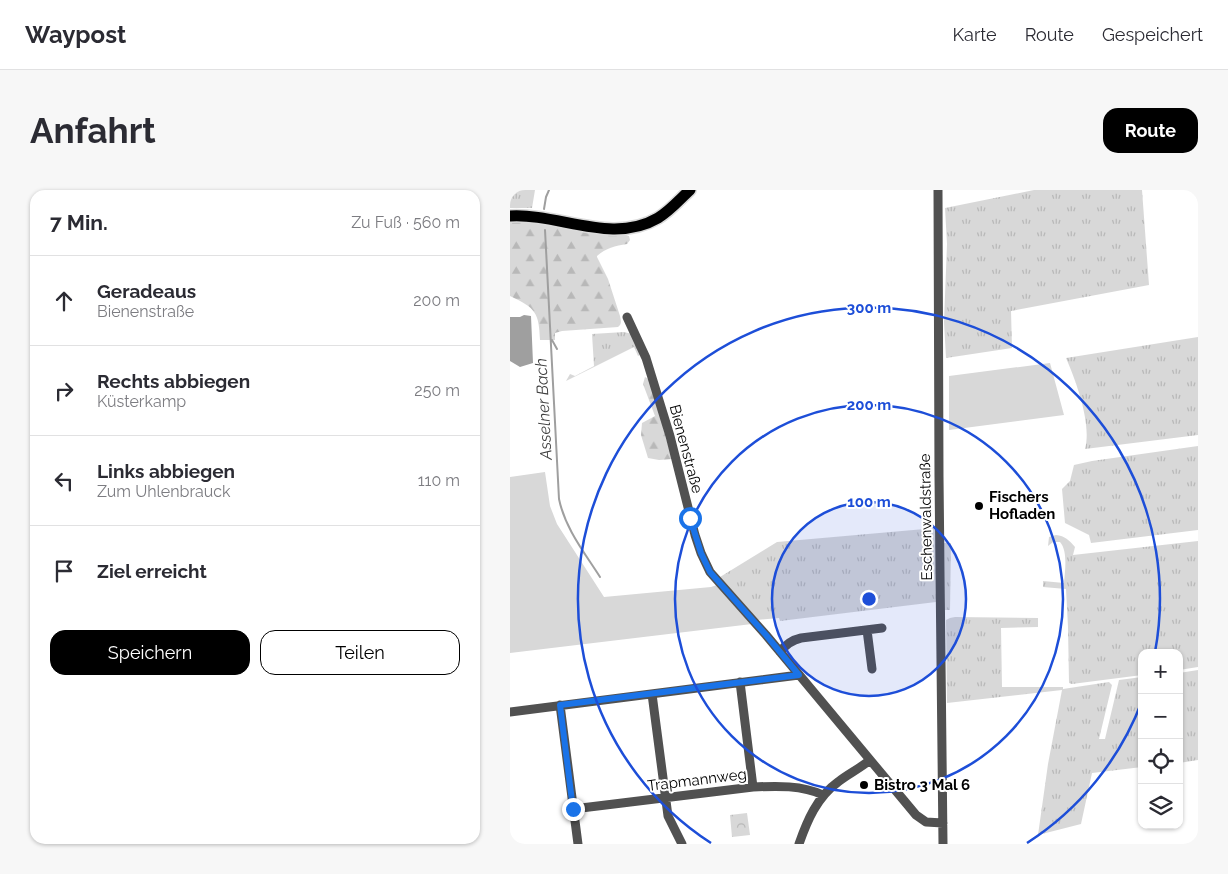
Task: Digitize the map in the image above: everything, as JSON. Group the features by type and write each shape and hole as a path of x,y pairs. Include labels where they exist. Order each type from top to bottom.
{"main road":[{"path":"510,216 529,216 602,228 624,229 643,225 657,218 690,190"}],"street":[{"name":"Eschenwaldstraße","path":"938,190 943,844"},
{"name":"Bienenstraße","path":"627,317 646,358 670,436 695,535 706,566 718,583 780,652 921,820 942,823"},
{"path":"780,652 785,646 801,638 882,628"},
{"path":"867,630 872,669"},
{"path":"510,712 799,675"},
{"path":"740,682 753,787"},
{"path":"652,694 668,816 682,844"},
{"path":"560,705 578,844"},
{"path":"799,844 803,831 823,795 839,780 870,760"},
{"name":"Trapmannweg","path":"573,809 753,787 778,786 801,788 813,790 823,795"}],"green space":[{"path":"510,190 535,190 532,208 510,208"},
{"path":"1034,190 1142,190 1149,285 1011,311 1012,348 946,358 944,322 947,244 945,208"},
{"path":"510,222 545,223 599,233 629,236 630,240 627,244 611,248 597,256 608,279 620,316 621,322 618,327 562,331 555,333 555,340 540,340 539,323 534,312 526,304 510,296"},
{"path":"624,332 632,334 640,355 638,356 634,347 566,381 570,374 575,376 594,366 592,334"},
{"path":"1198,337 1198,435 1085,449 1087,439 1085,415 1066,358"},
{"path":"1050,363 1064,415 949,430 949,376"},
{"path":"645,377 650,380 672,459 659,460 648,458 641,435 642,423 655,416 643,384"},
{"path":"1198,446 1198,530 1091,543 1089,535 1065,523 1062,489 1070,481 1074,465"},
{"path":"545,472 550,506 557,524 604,597 717,585 752,624 510,653 510,477"},
{"path":"936,528 936,602 780,621 779,618 757,620 720,577 777,542"},
{"path":"1056,535 1067,539 1075,547 1073,555 1198,541 1198,667 1183,669 1183,649 1138,649 1138,676 1069,683 1066,589 1043,587 1043,581 1064,583 1064,551 1060,542 1053,542 1048,546 1049,537"},
{"path":"944,543 951,543 950,610 945,610"},
{"path":"950,618 1038,618 1038,627 1001,628 1002,687 1063,687 1063,689 1109,682 1112,685 1099,739 1105,739 1119,680 1138,678 1138,767 1092,773 1081,824 1038,835 1048,764 1062,690 947,703 946,620"},
{"path":"1198,670 1198,760 1183,762 1183,694 1183,672"},
{"path":"747,813 750,835 732,837 730,815"}],"shaded area":[{"path":"531,316 533,363 520,367 510,361 510,317"}],"waterway":[{"path":"544,209 549,190"},
{"name":"Asselner Bach","path":"545,230 559,499 570,530 600,577"},
{"name":"Asselner Bach","path":"552,340 557,349"}],"place":[{"name":"Fischers Hofladen","path":"979,506"},
{"name":"Bistro 3 Mal 6","path":"864,785"}],"route":[{"path":"573,809 560,705 799,675 710,572 701,553 690,518"}]}
